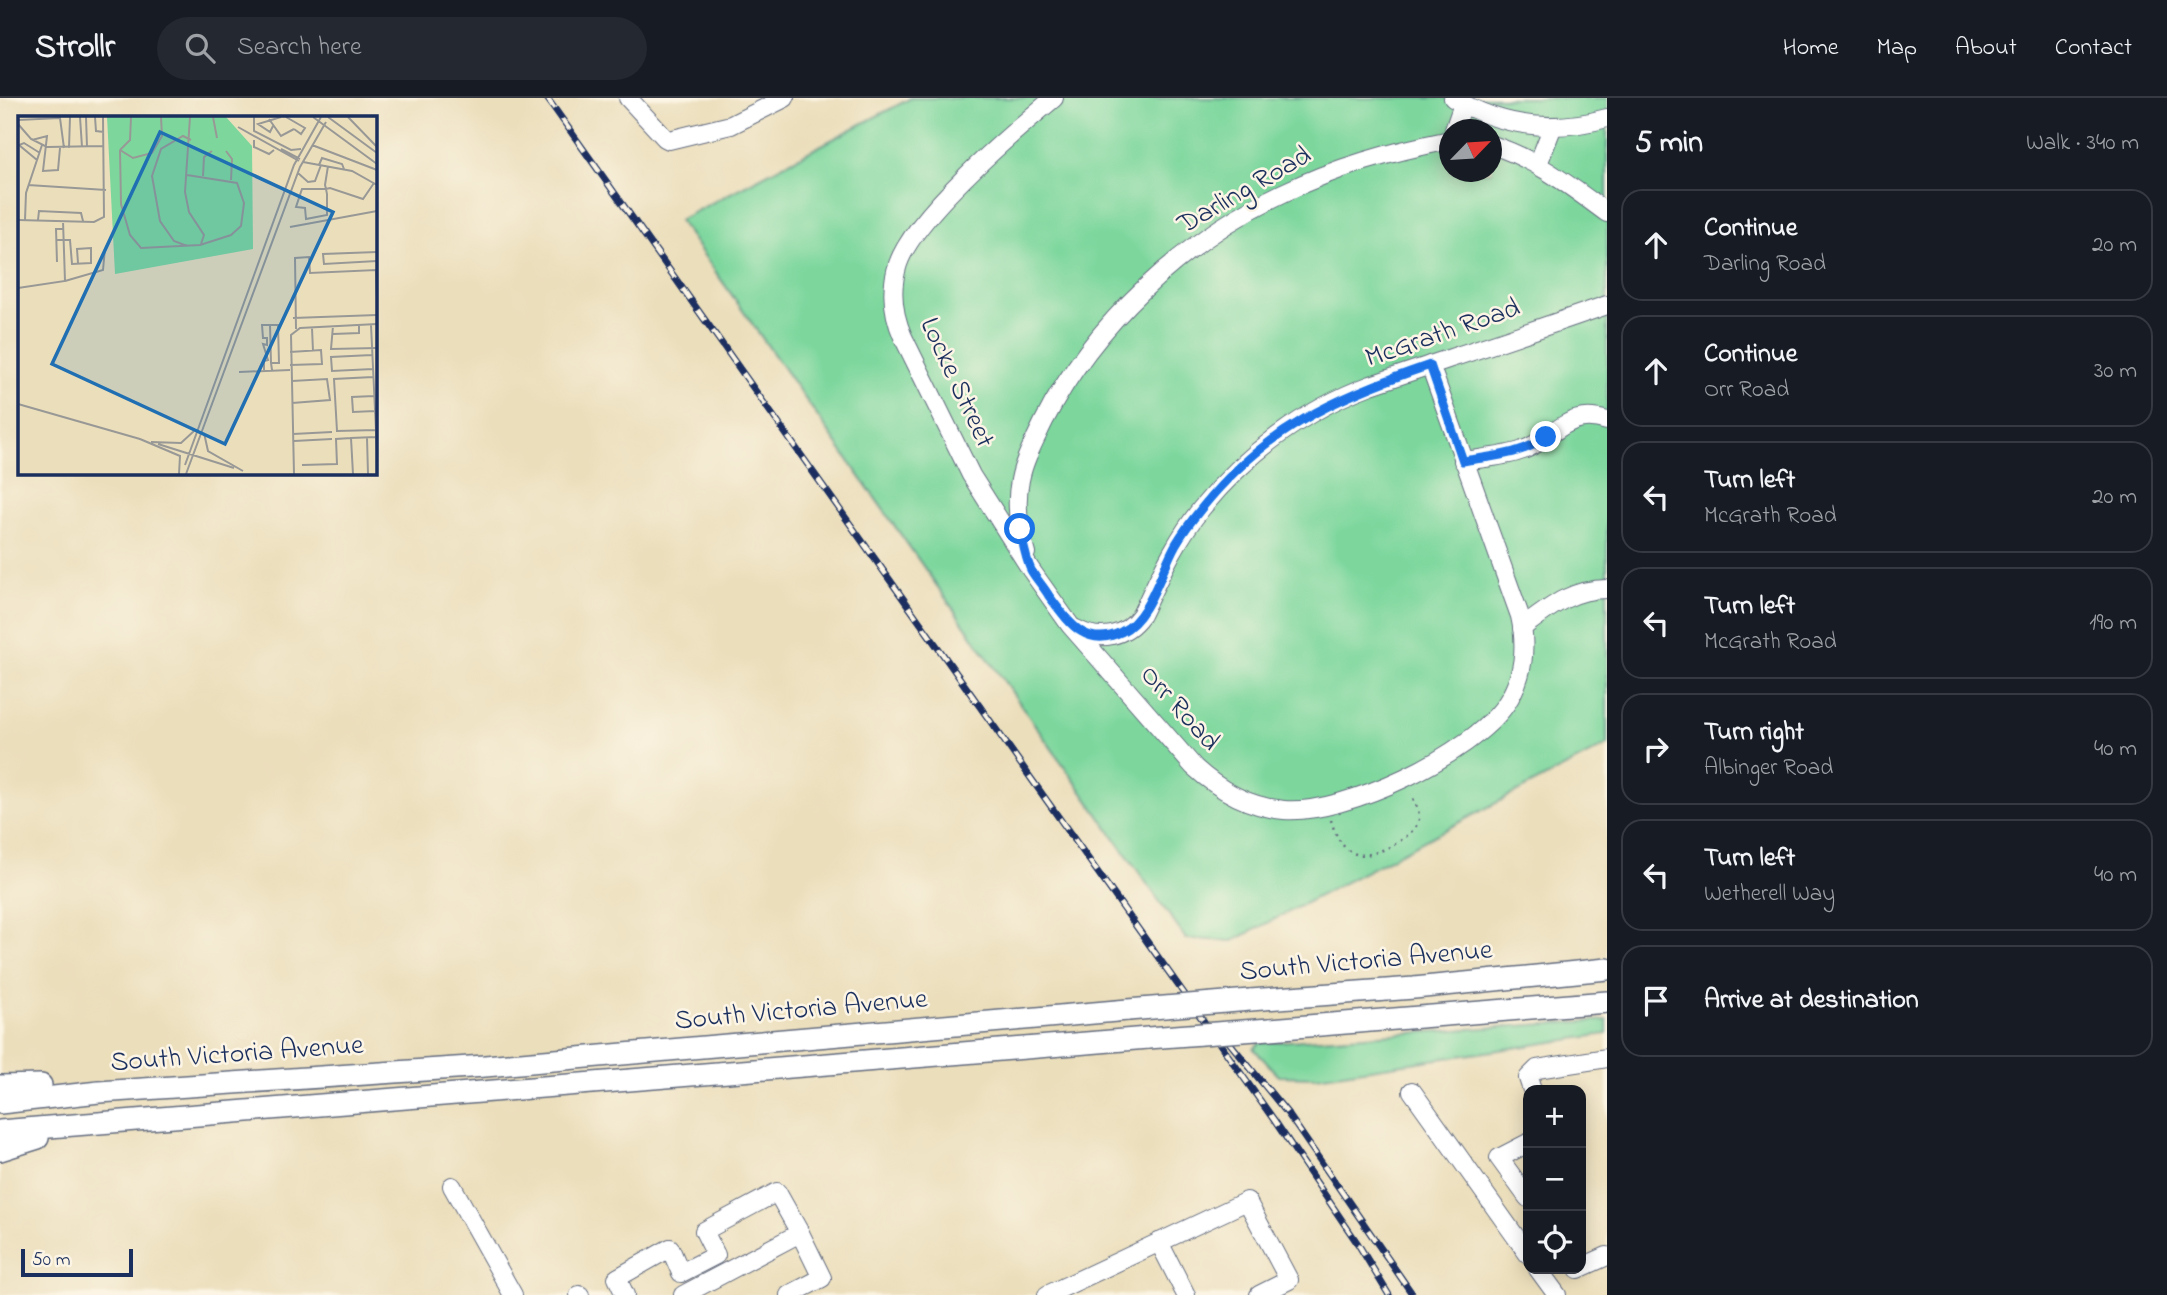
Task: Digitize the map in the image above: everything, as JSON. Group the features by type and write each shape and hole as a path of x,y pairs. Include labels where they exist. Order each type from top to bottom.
{"main road":[{"name":"South Victoria Avenue","path":"0,1103 99,1092 485,1066 1607,970"},
{"name":"South Victoria Avenue","path":"0,1131 1607,1002"},
{"path":"0,1086 54,1084 99,1092"},
{"path":"0,1150 85,1125"}],"lane":[{"path":"628,98 669,140 731,125 785,98"},
{"name":"Locke Street","path":"1031,570 971,475 903,337 894,307 893,286 906,246 935,210 1018,128 1054,98"},
{"path":"1456,119 1458,101 1503,121 1553,127 1607,117"},
{"path":"1538,164 1553,127"},
{"name":"Darling Road","path":"1031,570 1020,529 1018,508 1020,479 1029,452 1053,403 1075,369 1099,337 1139,294 1182,256 1230,222 1281,194 1334,170 1439,143"},
{"path":"1502,148 1538,164 1607,213"},
{"name":"McGrath Road","path":"1070,625 1084,633 1100,636 1116,634 1130,627 1141,615 1176,545 1200,510 1228,478 1260,449 1294,424 1369,386 1607,305"},
{"name":"Orr Road","path":"1031,570 1070,625 1206,778 1234,796 1266,807 1299,810 1330,806 1404,778 1458,746 1490,722 1506,705 1517,684 1523,662 1522,628 1430,365"},
{"path":"1463,461 1523,450 1574,419 1607,421"},
{"path":"1522,628 1572,594 1607,589"},
{"path":"1530,1085 1528,1078 1537,1069 1607,1058"},
{"path":"1412,1091 1523,1247"},
{"path":"1523,1146 1499,1158 1523,1191"},
{"path":"452,1186 513,1295"},
{"path":"625,1295 617,1278 670,1248 681,1273 716,1255 704,1231 777,1192 822,1278 789,1295"},
{"path":"1047,1295 1247,1200 1289,1280 1259,1295"},
{"path":"683,1295 800,1234"},
{"path":"1159,1242 1186,1295"},
{"path":"1586,1265 1607,1256"},
{"path":"1542,1274 1557,1295"}],"path":[{"path":"1330,806 1337,837 1345,848 1355,854 1368,855 1397,843 1416,826 1419,813 1404,778"}],"green space":[{"path":"911,98 1607,98 1607,745 1233,941 1186,939 679,220"},
{"path":"1607,1020 1607,1034 1316,1077 1279,1076 1254,1049 1259,1043"}],"railway":[{"path":"547,98 1274,1120 1358,1244 1389,1295"},
{"path":"1229,1042 1288,1114 1413,1295"}],"route":[{"path":"1020,529 1031,570 1070,625 1089,635 1111,636 1126,630 1141,615 1176,545 1200,510 1228,478 1260,449 1294,424 1331,403 1369,386 1430,365 1463,461 1515,453 1546,437"}]}
